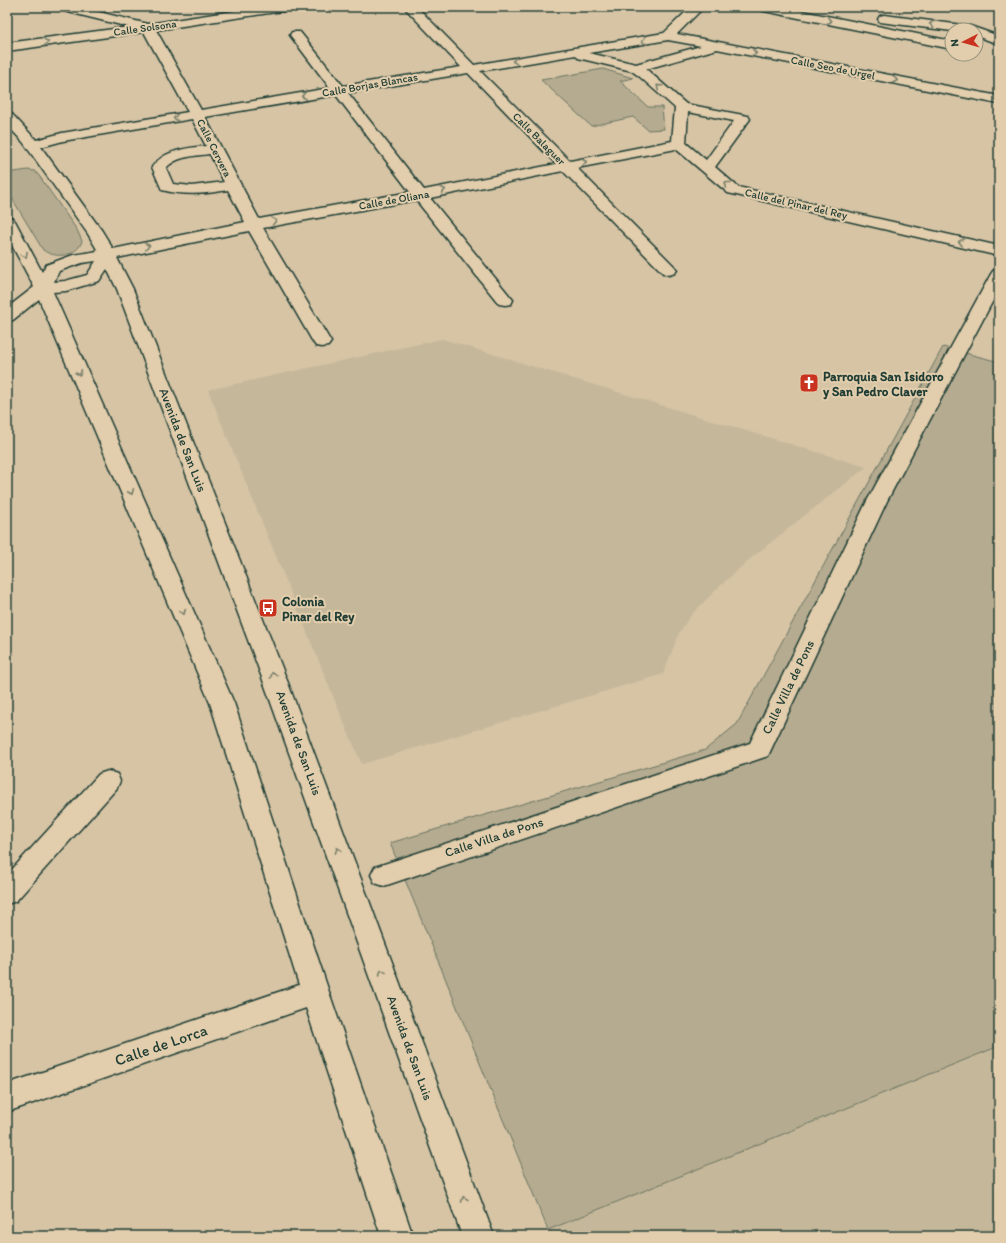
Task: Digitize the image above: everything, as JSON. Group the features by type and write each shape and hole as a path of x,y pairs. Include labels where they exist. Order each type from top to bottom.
{"street":[{"path":"64,7 148,28"},
{"name":"Calle Solsona","path":"7,47 148,28 283,7"},
{"name":"Calle Balaguer","path":"410,7 668,270"},
{"path":"668,36 698,7"},
{"path":"764,7 944,44"},
{"path":"808,7 944,27"},
{"path":"890,7 893,20 933,42"},
{"path":"938,14 953,22"},
{"name":"Calle Cervera","path":"148,28 197,114 254,225 322,342"},
{"path":"296,34 338,91 505,300"},
{"path":"984,35 999,40"},
{"name":"Calle Borjas Blancas","path":"32,145 62,137 668,36"},
{"name":"Calle Seo de Urgel","path":"668,36 999,100"},
{"path":"933,42 944,37"},
{"path":"636,68 716,46"},
{"path":"573,53 636,68 682,107 743,119 707,168"},
{"path":"679,144 682,107"},
{"name":"Avenida de San Luis","path":"7,117 32,145 96,234 125,289 276,683 478,1236"},
{"name":"Calle de Oliana","path":"108,255 254,225 420,195 565,165 679,144"},
{"name":"Calle del Pinar del Rey","path":"679,144 734,190 999,251"},
{"path":"215,149 176,155 164,160 159,167 168,187 178,190 191,191 233,185"},
{"path":"7,221 43,288 222,703 315,992 398,1236"},
{"path":"7,316 43,288 52,268 79,258 108,255"},
{"path":"43,288 66,286 93,278 108,255"},
{"name":"Calle Villa de Pons","path":"384,875 759,748 877,501 999,274"},
{"path":"7,893 108,782"},
{"name":"Calle de Lorca","path":"7,1098 315,992"}],"shaded area":[{"path":"603,69 633,78 620,81 648,107 662,107 664,129 648,130 633,117 591,126 541,80"},
{"path":"28,170 35,171 40,177 77,230 82,241 71,253 65,255 53,255 43,250 7,190 7,173"},
{"path":"442,339 866,467 751,558 691,615 679,633 663,674 362,764 208,390"},
{"path":"943,347 999,362 999,1046 548,1230 390,843 705,750 737,724"},
{"path":"999,1046 999,1236 551,1236 548,1230"}],"place":[{"name":"Parroquia San Isidoro y San Pedro Claver","path":"809,383"},
{"name":"Colonia Pinar del Rey","path":"268,608"}]}
